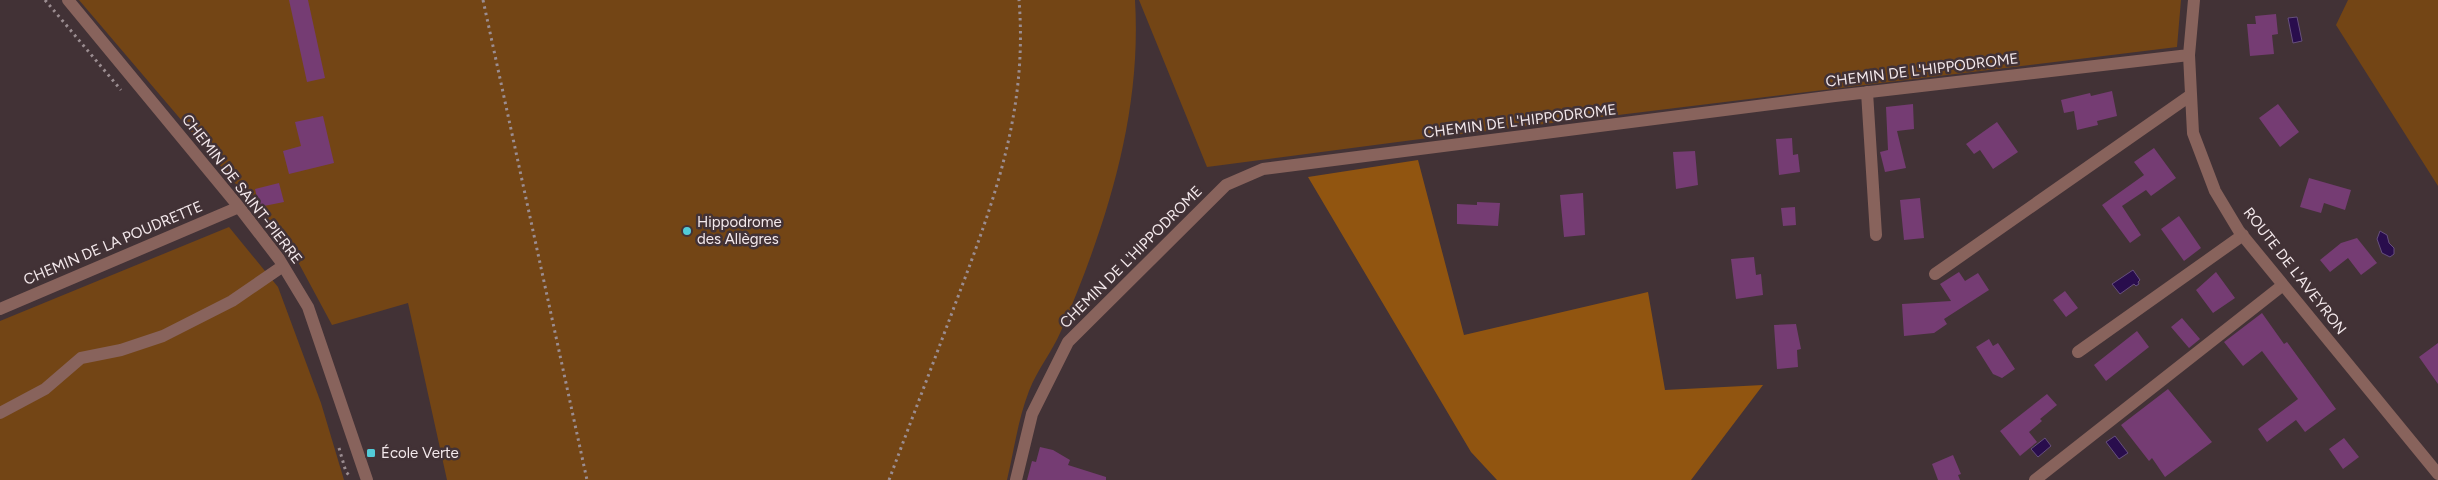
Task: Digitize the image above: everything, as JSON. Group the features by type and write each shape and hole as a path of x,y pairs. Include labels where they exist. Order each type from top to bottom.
{"street":[{"name":"CHEMIN DE SAINT-PIERRE","path":"68,0 239,207 283,266 308,307 366,480"},
{"name":"ROUTE DE L'AVEYRON","path":"2194,0 2190,55 2193,133 2215,190 2243,235 2438,474"},
{"name":"CHEMIN DE L'HIPPODROME","path":"1016,480 1032,414 1068,342 1226,185 1263,169 1867,92 2190,55"},
{"path":"1867,92 1876,235"},
{"path":"1935,274 2191,95"},
{"name":"CHEMIN DE LA POUDRETTE","path":"0,309 239,207"},
{"path":"2078,352 2243,235"},
{"path":"0,413 45,389 81,358 121,350 163,336 232,301 283,266"},
{"path":"2035,480 2283,285"}],"path":[{"path":"483,0 587,480"},
{"path":"889,480 992,205 1001,176 1014,116 1020,58 1019,0"}],"shaded area":[{"name":"Hippodrome des Allègres","path":"79,0 1135,0 1136,43 1133,86 1127,128 1118,170 1106,211 1093,251 1061,331 1029,391 1019,424 1007,480 447,480 408,303 332,325 297,260 252,203"},
{"path":"1139,0 2181,0 2177,47 1413,140 1207,167"},
{"path":"2348,0 2438,0 2438,186 2336,25"},
{"path":"2297,17 2302,41 2293,43 2288,18"},
{"path":"1418,160 1464,335 1648,292 1665,390 1763,385 1691,480 1497,480 1471,452 1308,177"},
{"path":"229,227 278,287 321,403 344,480 0,480 0,321"},
{"path":"2380,231 2387,235 2389,243 2394,248 2394,254 2390,257 2382,253 2377,239"},
{"path":"2133,270 2140,280 2139,284 2136,286 2134,284 2120,294 2112,284"},
{"path":"2115,436 2128,453 2119,459 2106,442"},
{"path":"2045,438 2051,446 2038,457 2031,449"}],"building":[{"path":"289,0 308,0 325,78 307,82"},
{"path":"2276,14 2278,34 2272,35 2274,54 2250,56 2247,24 2256,24 2255,16"},
{"path":"2112,91 2117,116 2097,121 2098,125 2077,130 2074,111 2064,113 2061,100 2090,93 2091,96"},
{"path":"1913,104 1914,129 1897,131 1906,168 1885,172 1880,152 1888,150 1886,107"},
{"path":"2278,104 2299,132 2280,147 2259,118"},
{"path":"323,116 334,163 289,174 283,151 301,146 295,122"},
{"path":"1997,122 2018,152 1993,169 1980,150 1974,154 1966,144"},
{"path":"1792,138 1793,155 1798,154 1800,172 1779,175 1776,139"},
{"path":"2154,148 2176,178 2151,196 2146,190 2122,206 2141,235 2130,243 2102,205 2144,175 2134,162"},
{"path":"1695,151 1698,185 1676,189 1673,152"},
{"path":"2309,178 2351,190 2345,210 2324,203 2321,213 2300,207"},
{"path":"279,183 284,202 259,207 255,189"},
{"path":"1583,193 1585,235 1564,237 1560,195"},
{"path":"1920,198 1924,238 1904,240 1900,200"},
{"path":"1477,202 1500,203 1498,226 1457,224 1457,204 1477,205"},
{"path":"1795,207 1796,225 1783,226 1781,208"},
{"path":"2179,216 2201,248 2184,261 2161,229"},
{"path":"2357,238 2377,263 2361,275 2348,258 2330,272 2320,260 2341,243"},
{"path":"1754,257 1756,275 1761,274 1763,295 1736,299 1731,259"},
{"path":"1959,272 1965,281 1978,273 1989,290 1944,319 1947,324 1934,333 1904,336 1902,304 1951,301 1940,284"},
{"path":"2216,272 2235,298 2213,313 2196,290"},
{"path":"2065,291 2078,308 2066,317 2053,300"},
{"path":"2262,313 2284,344 2287,342 2336,409 2305,432 2296,420 2267,442 2258,429 2298,399 2262,351 2243,366 2224,342"},
{"path":"2182,318 2200,339 2189,348 2171,327"},
{"path":"1796,324 1801,349 1797,350 1798,367 1777,369 1774,325"},
{"path":"2137,331 2149,347 2106,381 2094,365"},
{"path":"1989,339 1993,346 1998,343 2015,369 2002,378 1993,374 1976,347"},
{"path":"2438,343 2438,384 2419,357"},
{"path":"2168,389 2212,442 2165,477 2152,458 2149,461 2121,425"},
{"path":"2047,394 2057,405 2040,419 2042,421 2029,432 2037,442 2020,456 2000,431"},
{"path":"2344,438 2359,457 2343,469 2329,449"},
{"path":"1040,447 1053,450 1070,460 1068,465 1106,477 1106,480 1027,480 1032,461 1036,462"},
{"path":"1953,455 1961,474 1958,475 1960,480 1938,480 1932,464"}],"place":[{"name":"Hippodrome des Allègres","path":"687,231"},
{"name":"École Verte","path":"371,453"}]}
